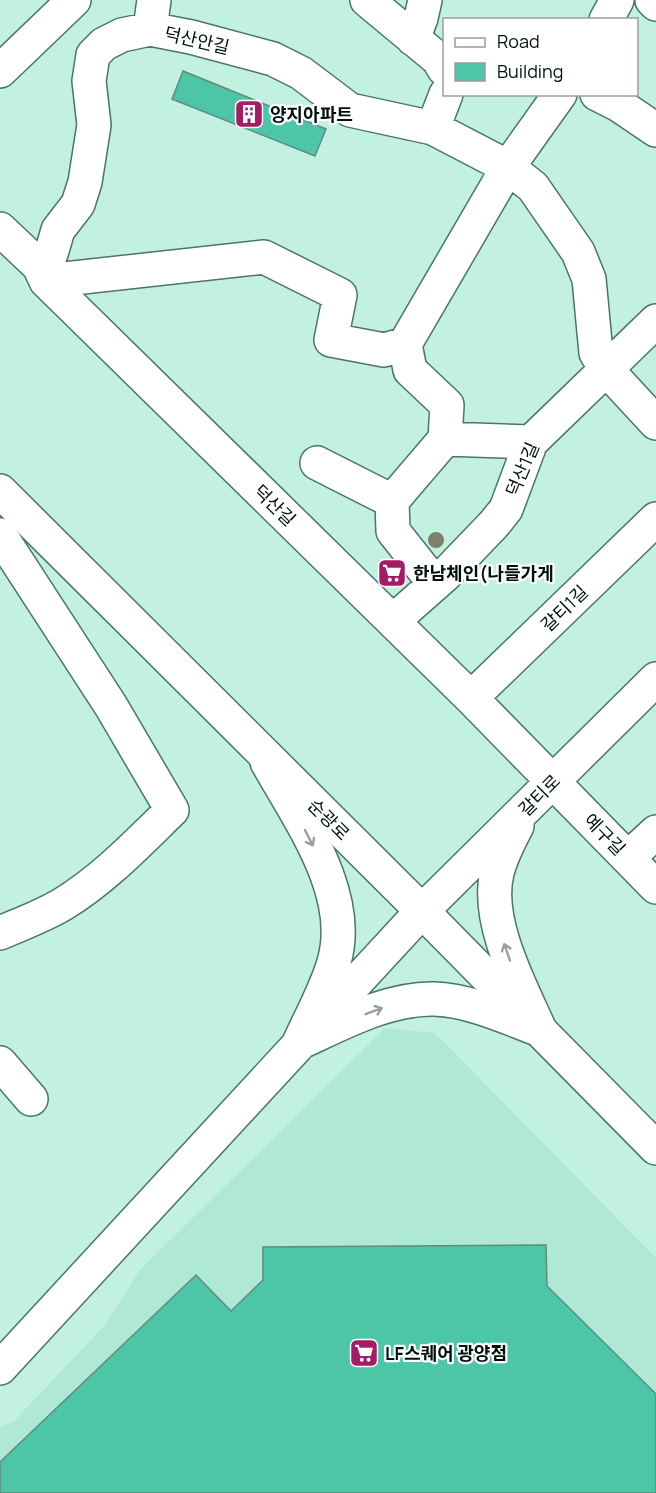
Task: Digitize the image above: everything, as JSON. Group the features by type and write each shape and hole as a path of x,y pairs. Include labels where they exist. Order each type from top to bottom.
{"street":[{"path":"367,0 438,59 443,67"},
{"path":"413,39 425,0"},
{"path":"607,18 617,0"},
{"path":"652,0 656,4"},
{"path":"0,71 64,3"},
{"name":"덕산안길","path":"42,274 58,230 78,204 85,182 94,125 89,81 93,55 104,44 152,15 191,37 273,59 301,73 350,110 433,128 508,167 533,187 578,252 589,279 596,353 606,369"},
{"path":"433,128 445,96"},
{"path":"435,584 393,531 392,501 445,439 447,405 410,370 405,344 508,167 559,96"},
{"path":"601,96 619,105 656,130"},
{"name":"덕산길","path":"0,229 42,274 554,780"},
{"path":"42,274 264,257 340,295 331,340 384,350 405,344"},
{"name":"덕산1길","path":"393,621 435,584 506,509 531,442 656,321"},
{"path":"606,369 656,423"},
{"path":"445,439 531,442"},
{"path":"316,464 392,501"},
{"name":"순광로","path":"0,491 422,911 656,1148"},
{"name":"갈티1길","path":"471,698 656,519"},
{"path":"0,535 111,706 172,810 110,869 64,903 37,918 0,933"},
{"name":"갈티로","path":"0,1368 422,911 656,679"},
{"path":"260,750 306,831 329,879 338,910 338,939 334,963 299,1043"},
{"name":"예구길","path":"554,780 656,887"},
{"path":"529,804 506,848 496,873 495,886 496,906 505,951 540,1030"},
{"path":"628,858 656,832"},
{"path":"299,1043 379,1009 435,999 480,1007 540,1030"},
{"path":"0,1063 31,1099"}],"shaded area":[{"name":"LF스퀘어 광양점","path":"385,1028 435,1033 656,1258 656,1493 0,1493 0,1427 14,1421 105,1325 139,1271"}],"building":[{"name":"양지아파트","path":"183,71 326,129 315,156 172,99"},
{"name":"LF스퀘어 광양점","path":"546,1245 547,1286 656,1394 656,1493 0,1493 0,1462 196,1275 231,1311 263,1280 263,1247"}],"place":[{"name":"양지아파트","path":"249,114"},
{"name":"한남체인(나들가게","path":"392,573"},
{"name":"LF스퀘어 광양점","path":"364,1353"}]}
